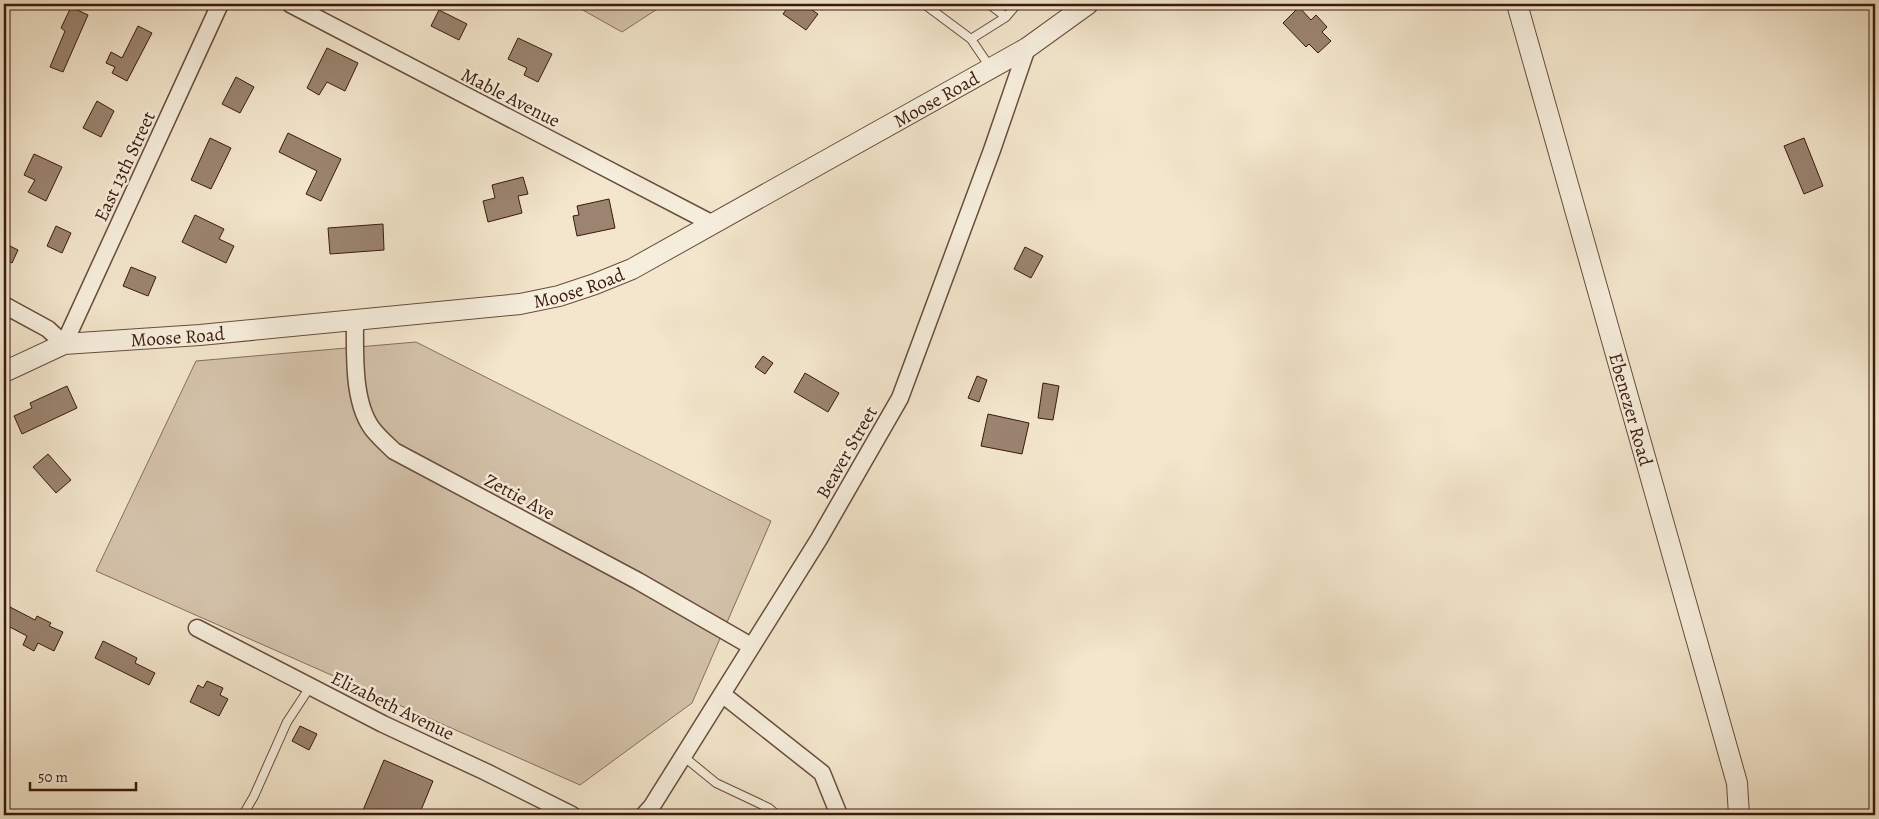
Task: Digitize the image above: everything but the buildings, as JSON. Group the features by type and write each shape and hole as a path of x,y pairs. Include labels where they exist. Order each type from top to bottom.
{"street":[{"name":"East 13th Street","path":"64,344 220,4"},
{"name":"Mable Avenue","path":"290,4 713,224"},
{"name":"Moose Road","path":"4,372 64,344 200,335 520,304 559,296 595,284 632,268 991,69 1027,48 1088,4"},
{"name":"Ebenezer Road","path":"1517,4 1737,783 1739,815"},
{"name":"Beaver Street","path":"722,694 819,539 900,398 992,150 1027,48"},
{"path":"4,305 48,329 64,344"},
{"name":"Zettie Ave","path":"355,320 355,364 362,408 374,431 394,451 638,581 751,646"},
{"name":"Elizabeth Avenue","path":"196,628 383,724 572,815"},
{"path":"644,815 652,806 722,694 822,773 839,815"}],"lane":[{"path":"924,4 971,39 991,69"},
{"path":"990,4 1006,17"},
{"path":"971,39 1006,17 1017,4"},
{"path":"242,815 254,796 287,722 310,687"},
{"path":"683,756 716,783 769,808 777,815"}],"shaded area":[{"path":"572,4 665,4 622,32"},
{"path":"416,342 771,521 692,703 580,785 96,571 196,361"}]}
